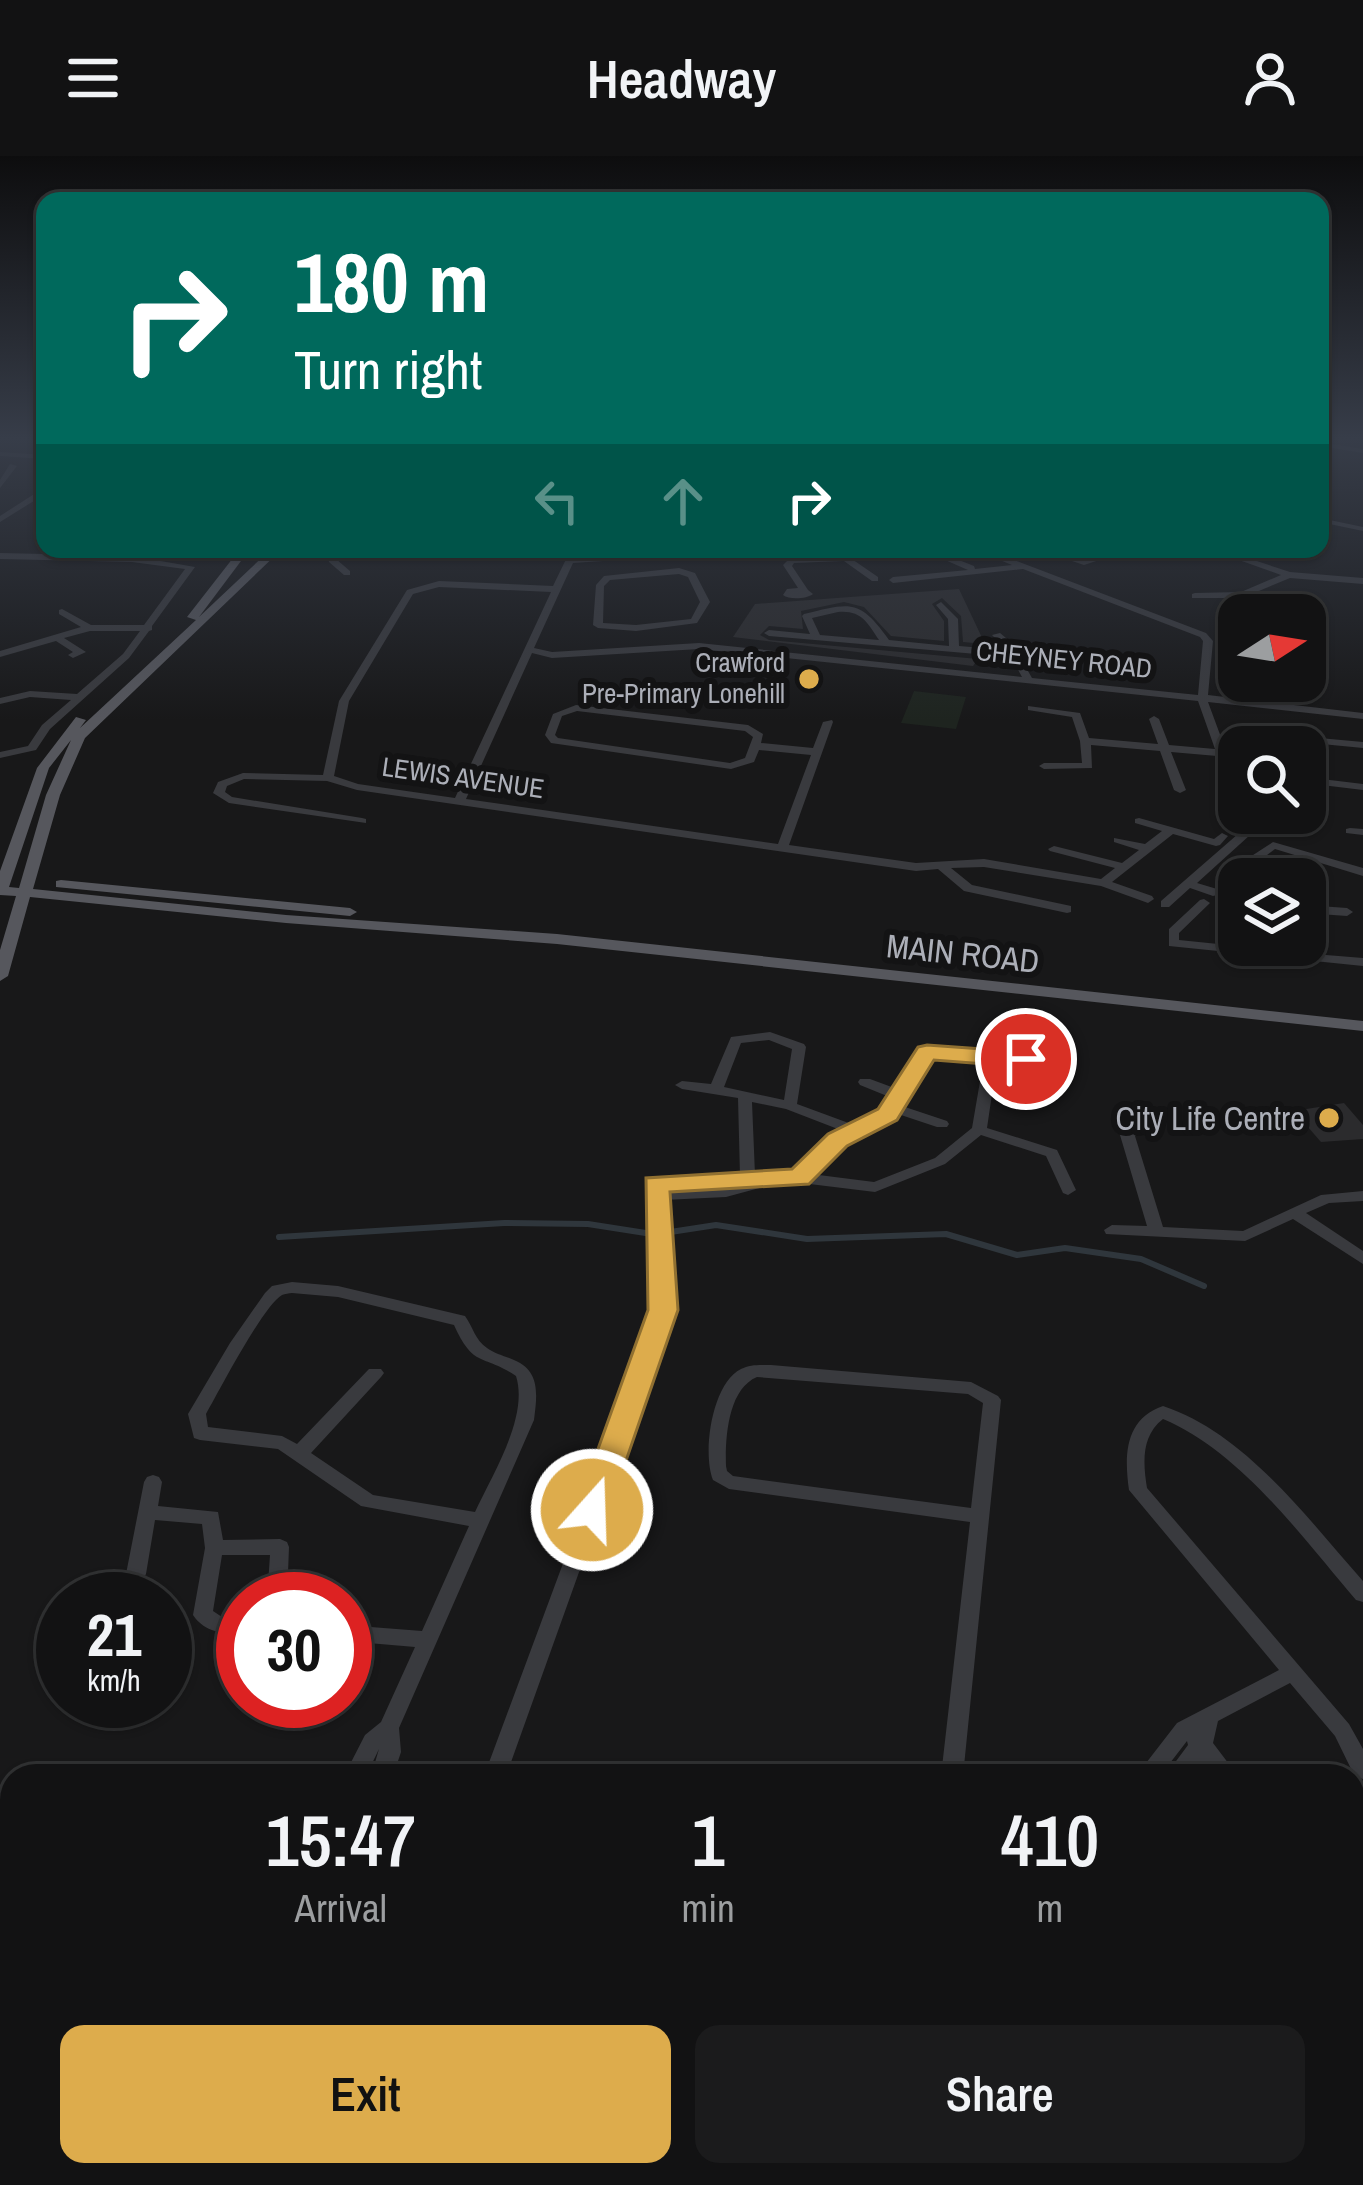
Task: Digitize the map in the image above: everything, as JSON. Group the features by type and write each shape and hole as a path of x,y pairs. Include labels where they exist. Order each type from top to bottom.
{"main road":[{"path":"1,886 35,786 54,749 191,619 238,558"},
{"path":"0,976 69,753 90,722 267,558"},
{"path":"40,836 46,872 70,884"},
{"name":"MAIN ROAD","path":"1,886 70,884 1363,1026"},
{"name":"MAIN ROAD","path":"25,886 86,898 557,938"},
{"path":"15,920 44,903 86,898"}],"street":[{"path":"0,556 36,557"},
{"path":"0,755 28,751 149,628 190,565 88,558"},
{"path":"332,558 346,573"},
{"path":"459,802 570,558"},
{"path":"569,561 612,558"},
{"path":"626,558 633,573"},
{"path":"804,558 787,565 804,590"},
{"path":"843,558 875,579"},
{"path":"946,558 979,571"},
{"path":"1001,558 1203,635 1208,641 1202,698 1218,747"},
{"path":"1238,558 1288,575 1363,584"},
{"path":"893,580 1025,567"},
{"path":"633,573 690,573 706,602 704,609 684,624 598,625 600,585 611,576 633,573"},
{"path":"1195,596 1242,595 1288,575"},
{"path":"328,778 344,701 410,592 439,584 555,589"},
{"path":"941,605 953,619 951,649"},
{"path":"816,636 807,616 861,610 871,614 886,643"},
{"path":"62,612 81,618 89,628"},
{"path":"0,654 89,628 149,628"},
{"path":"770,633 1014,652"},
{"path":"998,635 1014,652 1029,681"},
{"path":"60,640 81,652 73,655"},
{"name":"CHEYNEY ROAD","path":"530,650 552,655 699,646 1363,716"},
{"path":"0,701 29,694 79,697"},
{"path":"580,708 748,728 758,734 754,749 748,762 726,766 564,744 550,736 558,714 580,708"},
{"path":"1032,708 1073,712 1085,741 1088,766 1044,766"},
{"path":"1154,719 1180,790"},
{"path":"783,847 828,722"},
{"path":"1085,741 1218,753"},
{"path":"1326,742 1363,745"},
{"path":"754,749 816,755"},
{"name":"LEWIS AVENUE","path":"362,821 229,800 219,793 226,782 243,776 328,778 350,786 459,802 942,867"},
{"path":"1326,783 1363,788"},
{"path":"1139,821 1216,843 1222,836"},
{"path":"1103,883 1171,830"},
{"path":"1165,904 1244,834"},
{"path":"1118,840 1149,849"},
{"path":"1255,858 1273,845 1316,858"},
{"path":"1054,849 1124,867"},
{"path":"1326,861 1363,872"},
{"path":"942,867 997,864 1103,883 1148,899"},
{"path":"942,867 968,888 1067,909"},
{"path":"1191,882 1218,894"},
{"path":"1218,900 1173,932 1173,943 1218,946"},
{"path":"1326,910 1347,912"},
{"path":"1326,957 1363,962"},
{"path":"716,1089 736,1040 757,1035 781,1038 799,1047 790,1106"},
{"path":"800,1178 822,1152 896,1101 927,1052 1026,1059"},
{"path":"499,1764 657,1332 664,1291 656,1190 800,1178 844,1187 887,1185 940,1161 979,1130 991,1055"},
{"path":"865,1082 942,1124"},
{"path":"682,1085 790,1106 855,1130"},
{"path":"745,1099 751,1182"},
{"path":"1150,1118 1127,1135 1157,1232"},
{"path":"979,1130 1052,1153 1068,1190"},
{"path":"1112,1230 1245,1236 1326,1198 1363,1196"},
{"path":"1296,1214 1363,1259"},
{"path":"361,1764 372,1742 389,1728 429,1640 525,1420 528,1394 516,1365 472,1345 460,1320 379,1300 277,1290 196,1421 209,1438 274,1441 301,1452 368,1501 478,1520"},
{"path":"953,1764 976,1516 994,1407 988,1394 772,1371 752,1372 736,1383 713,1451 719,1475 729,1482 976,1516"},
{"path":"301,1452 375,1373"},
{"path":"1360,1764 1342,1730 1138,1490 1138,1442 1151,1416 1174,1414 1252,1474 1363,1594"},
{"path":"136,1572 154,1482"},
{"path":"147,1512 208,1514 215,1522 203,1615 216,1622"},
{"path":"214,1548 280,1547 281,1572"},
{"path":"372,1635 429,1640"},
{"path":"1161,1764 1209,1716 1293,1672"},
{"path":"386,1764 389,1728"},
{"path":"1181,1764 1193,1737"},
{"path":"1193,1737 1217,1764"}],"shaded area":[{"path":"914,691 966,697 956,729 901,723"}],"building":[{"path":"959,589 985,644 963,642 961,616 942,598 932,604 944,621 944,641 891,636 864,607 844,602 801,611 803,629 769,626 760,635 769,640 978,659 973,666 733,637 755,604"},
{"name":"City Life Centre","path":"1344,1103 1363,1125 1363,1139 1321,1142 1294,1111"}],"waterway":[{"path":"279,1237 504,1223 588,1224 652,1234"},
{"path":"664,1233 716,1225 807,1239 946,1234 1017,1255 1065,1248 1141,1259 1204,1286"}],"place":[{"name":"Crawford Pre-Primary Lonehill","path":"809,679"},
{"name":"City Life Centre","path":"1329,1118"}],"route":[{"path":"592,1510 663,1310 656,1184 800,1178 838,1140 888,1114 927,1052 1026,1059"}]}
